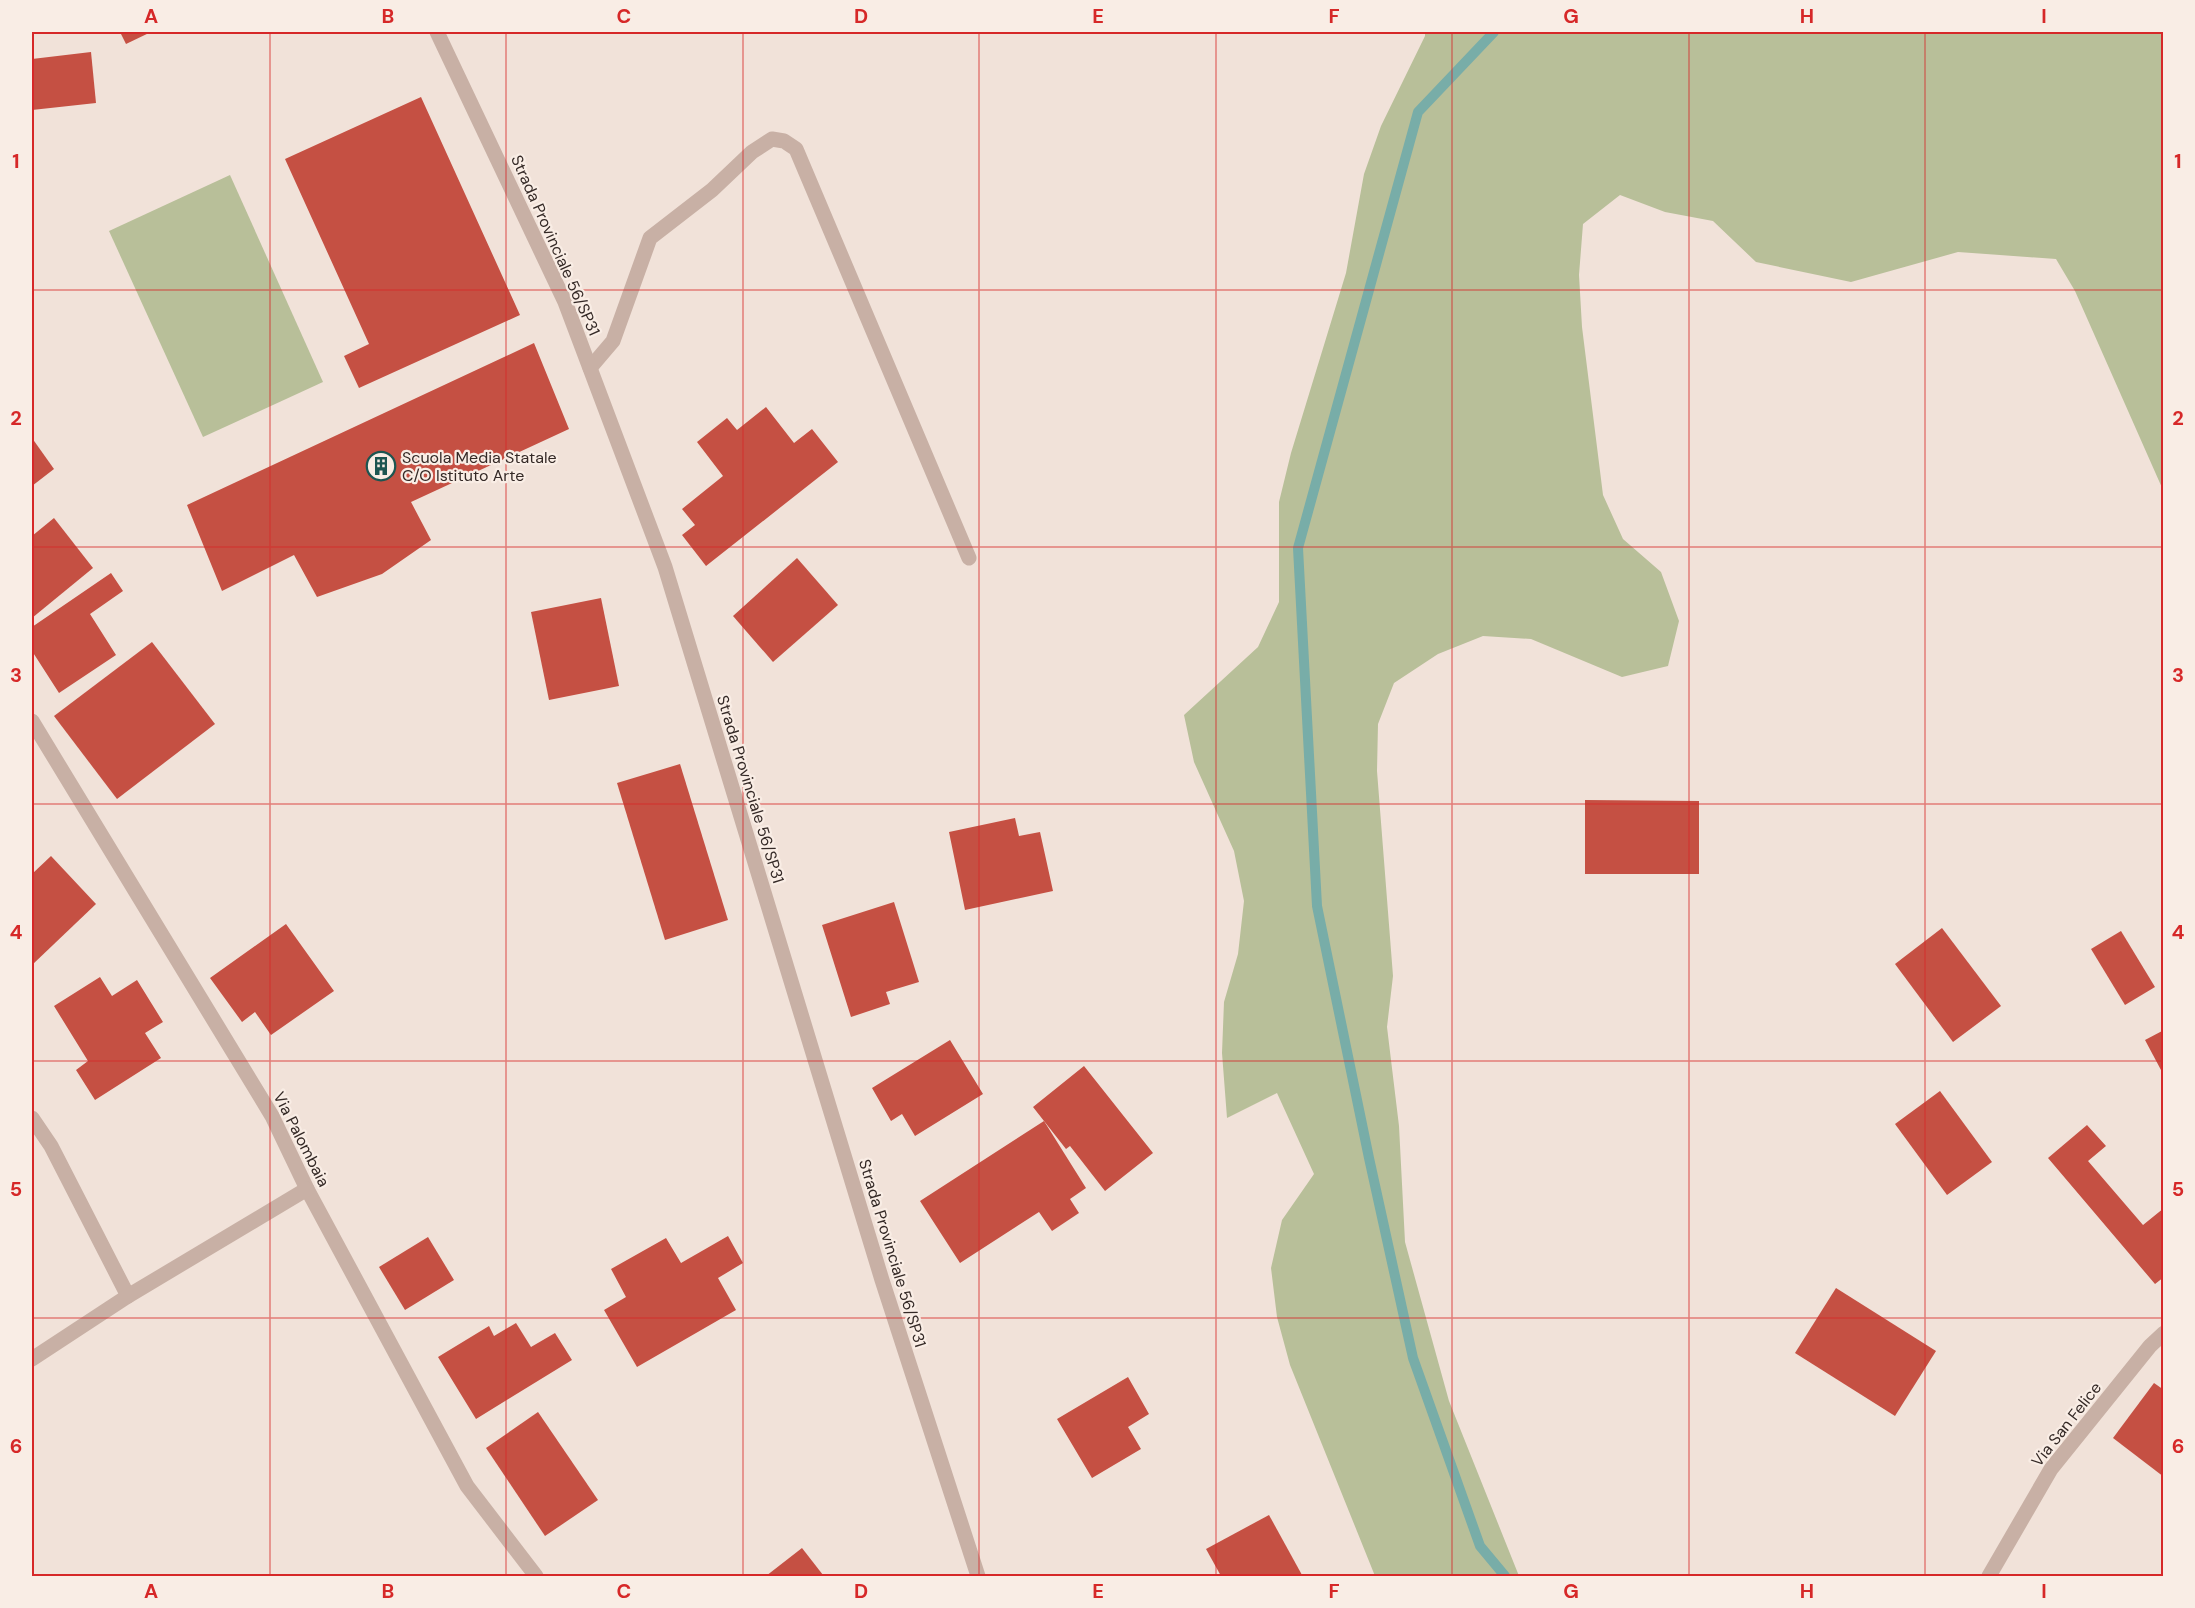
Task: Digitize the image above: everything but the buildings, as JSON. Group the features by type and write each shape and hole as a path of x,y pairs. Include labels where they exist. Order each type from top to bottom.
{"street":[{"name":"Strada Provinciale 56/SP31","path":"436,32 566,302 665,567 882,1280 978,1576"},
{"path":"590,368 613,340 650,238 712,190 752,152 772,139 784,141 796,148 969,558"},
{"name":"Via Palombaia","path":"32,721 272,1116 307,1189 467,1486 536,1576"},
{"path":"32,1118 51,1146 128,1296"},
{"path":"32,1359 128,1296 307,1189"},
{"name":"Via San Felice","path":"1989,1576 2051,1469 2163,1333"}],"green space":[{"path":"1425,32 2163,32 2163,490 2075,291 2056,259 1958,252 1851,282 1756,262 1713,221 1665,212 1620,195 1583,224 1579,275 1582,327 1603,495 1623,539 1661,572 1679,621 1668,666 1622,677 1531,639 1483,636 1438,654 1394,683 1378,724 1377,771 1393,976 1387,1027 1399,1126 1405,1242 1449,1401 1519,1576 1375,1576 1290,1365 1277,1317 1271,1268 1282,1220 1314,1174 1277,1093 1227,1118 1222,1053 1224,1002 1238,954 1244,901 1234,851 1194,762 1184,715 1258,647 1279,602 1279,502 1291,453 1346,273 1364,174 1381,126"},
{"path":"230,175 323,382 203,437 109,231"}],"waterway":[{"path":"1494,32 1418,112 1298,548 1317,906 1413,1358 1480,1546 1505,1576"}],"place":[{"name":"Scuola Media Statale C/O Istituto Arte","path":"381,466"}]}
